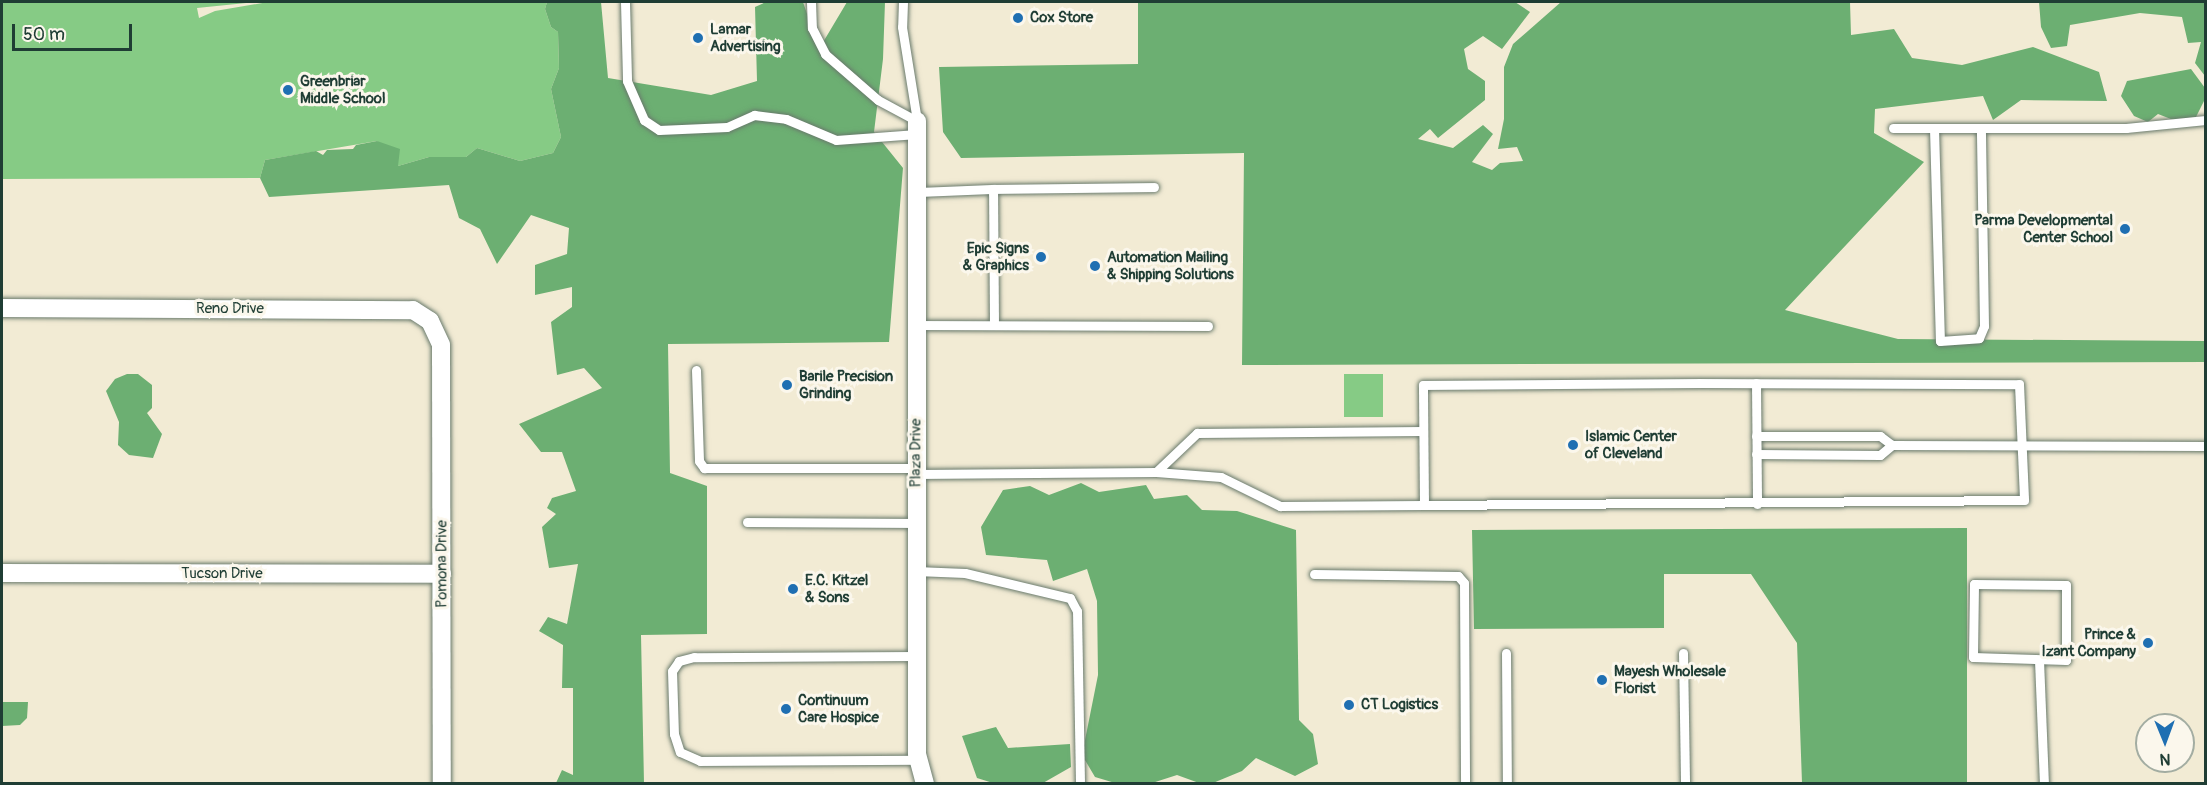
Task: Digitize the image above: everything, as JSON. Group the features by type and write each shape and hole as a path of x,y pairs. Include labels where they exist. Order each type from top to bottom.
{"street":[{"name":"Plaza Drive","path":"917,128 916,656 918,760 925,783"},
{"name":"Reno Drive","path":"2,308 413,310 430,321 441,345"},
{"name":"Pomona Drive","path":"441,345 442,783"},
{"name":"Tucson Drive","path":"2,573 442,574"}],"lane":[{"path":"626,2 627,81 644,120 659,130 727,127 754,115 786,119 836,140 917,128"},
{"path":"811,2 812,28 825,54 878,100 917,128"},
{"path":"903,2 902,27 917,128"},
{"path":"1893,128 2126,128 2205,120"},
{"path":"1934,128 1940,340 1979,338 1984,326 1981,128"},
{"path":"917,192 1154,187"},
{"path":"993,189 994,325"},
{"path":"916,325 1208,326"},
{"path":"696,370 699,460 704,468 1156,472 1221,477 1280,506 1757,504 2024,500 2019,384 1756,383 1423,386 1424,505"},
{"path":"1756,383 1757,504"},
{"path":"1156,472 1197,433 1423,431"},
{"path":"1756,436 1880,436 1892,445 2205,446"},
{"path":"1756,454 1880,455 1892,445"},
{"path":"747,522 916,523"},
{"path":"916,571 965,573 1071,598 1077,611 1080,783"},
{"path":"1314,574 1458,576 1464,583 1465,783"},
{"path":"1974,584 2066,585 2066,660 2038,660 1973,657 1974,584"},
{"path":"1683,652 1685,783"},
{"path":"1506,653 1507,783"},
{"path":"916,656 694,657 679,661 672,671 674,734 680,752 700,761 918,760"},
{"path":"2038,660 2043,710 2039,736 2044,783"}],"green space":[{"name":"Greenbriar Middle School","path":"2,2 257,2 197,8 199,18 215,11 268,2 547,2 545,9 551,27 558,32 559,68 551,89 561,137 553,153 520,161 477,148 466,157 429,157 398,166 377,141 265,160 260,178 2,179"},
{"path":"547,2 601,2 608,78 711,95 757,81 755,7 766,2 803,2 819,49 847,2 885,2 883,59 874,132 903,168 889,342 668,344 670,473 707,486 707,634 641,635 644,783 556,783 562,770 573,775 573,688 562,688 563,645 539,631 548,617 567,624 578,564 549,568 542,527 556,514 547,508 552,498 576,491 562,452 541,452 519,424 602,388 584,368 557,375 551,322 572,307 572,287 535,295 535,265 567,254 569,228 531,215 497,264 480,229 459,218 449,185 269,197 260,178 265,160 316,151 323,155 327,150 353,149 356,145 377,141 400,149 398,166 429,157 466,157 477,148 520,161 553,153 561,137 551,89 559,68 558,32 551,27 545,9"},
{"path":"1138,2 1515,2 1530,12 1502,49 1483,36 1464,49 1468,69 1485,81 1485,100 1438,138 1430,129 1418,139 1453,148 1483,125 1493,134 1472,162 1492,170 1500,163 1523,161 1517,147 1498,149 1504,119 1504,67 1513,44 1561,2 1850,2 1851,35 1894,29 1912,58 1962,65 2033,47 2099,72 2107,101 2021,100 1993,120 1983,96 1875,109 1874,133 1924,162 1785,310 1898,339 2205,341 2205,362 1242,365 1244,153 961,158 943,132 939,67 1138,64"},
{"path":"2039,2 2205,2 2205,76 2195,63 2201,42 2188,43 2182,17 2140,13 2070,25 2067,46 2051,48 2041,27"},
{"path":"2191,69 2205,88 2205,99 2196,117 2176,121 2158,114 2148,122 2134,116 2121,96 2127,81"},
{"path":"127,374 138,374 152,385 152,408 147,413 162,434 153,458 129,455 118,445 119,422 106,391 115,379"},
{"path":"1344,374 1383,374 1383,417 1344,417"},
{"path":"1081,483 1099,492 1146,485 1154,499 1187,495 1202,510 1237,511 1296,530 1299,720 1313,734 1318,764 1295,776 1256,758 1242,771 1213,783 1199,783 1177,775 1149,784 1115,783 1095,777 1082,755 1098,675 1097,601 1087,569 1053,581 1047,560 986,555 981,527 1003,490 1030,486 1049,495"},
{"path":"1967,528 1967,783 1802,783 1797,643 1751,574 1664,574 1664,628 1474,629 1472,530"},
{"path":"2,702 28,702 27,718 20,725 2,726"},
{"path":"996,727 1008,748 1070,744 1071,767 1043,783 993,783 977,778 962,736"}],"place":[{"name":"Cox Store","path":"1018,18"},
{"name":"Lamar Advertising","path":"698,38"},
{"name":"Greenbriar Middle School","path":"288,90"},
{"name":"Parma Developmental Center School","path":"2125,229"},
{"name":"Epic Signs & Graphics","path":"1041,257"},
{"name":"Automation Mailing & Shipping Solutions","path":"1095,266"},
{"name":"Barile Precision Grinding","path":"787,385"},
{"name":"Islamic Center of Cleveland","path":"1573,445"},
{"name":"E.C. Kitzel & Sons","path":"793,589"},
{"name":"Prince & Izant Company","path":"2148,643"},
{"name":"Mayesh Wholesale Florist","path":"1602,680"},
{"name":"CT Logistics","path":"1349,705"},
{"name":"Continuum Care Hospice","path":"786,709"}]}
